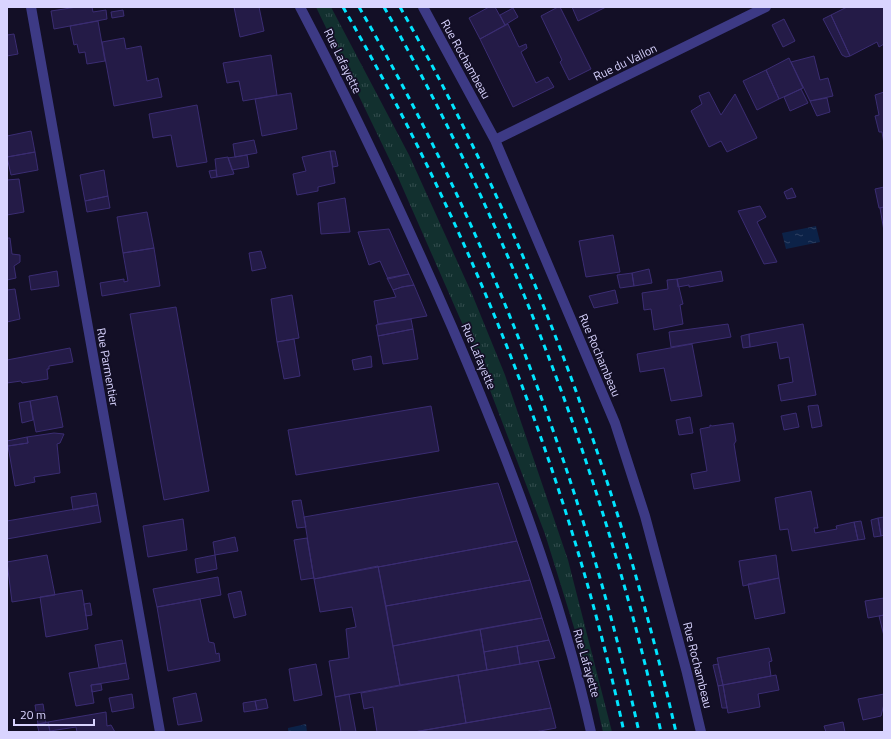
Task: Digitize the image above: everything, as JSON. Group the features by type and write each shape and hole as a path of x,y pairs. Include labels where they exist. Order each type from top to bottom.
{"street":[{"name":"Rue Parmentier","path":"31,7 160,732"},
{"name":"Rue Lafayette","path":"300,7 334,72 427,269 493,422 546,568 584,701 591,732"},
{"name":"Rue Rochambeau","path":"423,7 495,140 615,423 647,523 687,673 701,732"},
{"name":"Rue du Vallon","path":"495,140 766,7"}],"green space":[{"path":"316,7 331,7 409,155 472,294 505,375 568,560 612,732 603,732 594,692 545,534 480,364 397,175"}],"water":[{"path":"816,226 820,242 786,249 782,233"},
{"path":"306,724 307,732 288,732 288,728"}],"building":[{"path":"77,7 92,7 93,12 106,10 107,19 54,29 51,11"},
{"path":"234,7 259,7 264,31 240,37"},
{"path":"489,7 495,7 505,25 480,39 469,18"},
{"path":"560,7 591,69 569,80 560,62 562,60 541,16"},
{"path":"572,7 606,7 578,21"},
{"path":"847,7 884,7 884,44 879,47 877,42 850,56 831,15"},
{"path":"513,8 518,17 505,25 500,15"},
{"path":"123,10 124,16 112,18 111,12"},
{"path":"831,15 850,56 846,57 842,55 823,19"},
{"path":"784,19 795,41 783,47 772,25"},
{"path":"98,21 105,61 87,64 85,52 79,53 77,44 74,45 70,26"},
{"path":"508,24 519,47 526,44 527,48 521,52 536,83 548,77 554,87 513,107 480,39"},
{"path":"14,34 18,54 7,56 7,35"},
{"path":"124,38 126,49 141,46 147,81 158,78 162,97 114,106 102,42"},
{"path":"271,55 277,95 243,101 239,81 227,83 223,63"},
{"path":"814,56 820,80 828,78 833,96 810,101 791,62"},
{"path":"789,58 803,88 779,99 766,70"},
{"path":"766,70 779,99 757,110 743,81"},
{"path":"801,89 808,103 790,111 784,97"},
{"path":"709,92 721,115 735,94 757,138 727,152 721,141 709,147 691,111 702,104 699,96"},
{"path":"884,92 884,144 882,132 879,132 875,116 879,115 875,95"},
{"path":"291,93 297,129 262,136 255,99"},
{"path":"827,98 830,112 817,116 810,101"},
{"path":"197,105 207,162 177,167 171,135 153,138 149,114"},
{"path":"31,131 35,152 7,157 7,136"},
{"path":"254,140 257,153 235,157 233,144"},
{"path":"330,151 335,151 338,166 333,167"},
{"path":"330,151 335,183 318,187 318,191 297,195 293,174 306,171 302,157"},
{"path":"35,152 38,170 11,175 7,157"},
{"path":"247,155 249,167 232,170 228,158"},
{"path":"228,157 234,174 217,177 215,159"},
{"path":"104,170 108,196 85,201 80,175"},
{"path":"216,170 217,177 211,178 209,171"},
{"path":"19,179 24,212 7,215 7,180"},
{"path":"884,187 884,207 879,208 875,189"},
{"path":"792,188 796,197 787,199 784,192"},
{"path":"108,196 110,208 87,212 85,201"},
{"path":"345,198 350,232 321,234 318,203"},
{"path":"760,206 766,217 757,222 777,262 764,264 738,211"},
{"path":"884,207 884,231 880,208"},
{"path":"147,212 154,248 123,253 117,217"},
{"path":"389,229 409,274 388,279 380,261 369,265 358,232"},
{"path":"613,235 620,272 586,277 579,241"},
{"path":"7,238 10,238 12,254 20,255 20,262 14,266 16,278 7,280"},
{"path":"154,248 160,286 102,296 100,283 124,279 124,282 128,281 123,253"},
{"path":"261,251 266,268 252,271 249,253"},
{"path":"649,269 652,283 634,286 632,273"},
{"path":"57,271 59,286 31,290 29,276"},
{"path":"721,271 723,281 689,287 689,285 678,287 677,279"},
{"path":"632,273 634,286 620,288 617,275"},
{"path":"409,274 414,285 393,290 387,278"},
{"path":"677,279 683,304 680,305 683,324 654,330 651,309 644,310 642,293 668,289 667,280"},
{"path":"414,285 427,316 378,324 374,301 396,297 393,290"},
{"path":"15,289 20,319 7,322 7,290"},
{"path":"615,290 618,303 594,308 589,296"},
{"path":"292,295 299,338 277,342 271,299"},
{"path":"176,307 209,491 164,500 130,314"},
{"path":"411,319 413,329 378,336 376,325"},
{"path":"728,324 731,337 671,347 669,332"},
{"path":"803,324 816,395 781,401 778,385 793,382 789,357 780,359 777,342 750,347 749,334"},
{"path":"413,329 418,359 383,364 378,336"},
{"path":"749,334 750,347 743,348 741,336"},
{"path":"294,339 300,376 284,379 277,342"},
{"path":"692,344 702,396 671,401 664,368 640,372 637,354"},
{"path":"70,348 73,362 49,366 49,369 47,369 48,379 22,383 21,381 7,383 7,360"},
{"path":"371,356 372,367 354,370 352,360"},
{"path":"57,396 63,427 36,432 30,401"},
{"path":"30,401 33,420 22,423 19,403"},
{"path":"818,405 822,426 812,428 808,406"},
{"path":"431,406 439,451 296,475 288,430"},
{"path":"796,413 799,427 784,430 781,416"},
{"path":"690,417 693,433 679,435 676,420"},
{"path":"733,423 736,441 734,444 740,481 694,489 691,474 707,471 700,429 710,427 710,425"},
{"path":"54,433 64,434 60,443 57,444 60,473 34,477 35,482 15,486 8,446 28,443 27,437"},
{"path":"27,437 28,443 8,446 7,441"},
{"path":"498,483 517,541 314,579 304,517"},
{"path":"811,491 818,528 814,528 815,533 837,529 836,526 854,522 858,540 792,551 788,529 780,530 775,498"},
{"path":"96,493 98,505 73,510 71,497"},
{"path":"301,500 306,527 297,528 292,501"},
{"path":"98,505 101,522 7,539 7,521"},
{"path":"884,517 884,535 881,536 878,518"},
{"path":"878,518 881,536 874,537 871,520"},
{"path":"183,519 187,550 148,557 143,526"},
{"path":"861,521 865,539 858,540 854,522"},
{"path":"235,537 238,551 215,555 213,542"},
{"path":"307,538 314,578 301,580 294,540"},
{"path":"517,541 530,580 386,606 378,567"},
{"path":"47,555 55,595 12,602 7,562"},
{"path":"215,555 217,569 197,573 195,559"},
{"path":"776,555 779,578 743,586 739,561"},
{"path":"378,566 400,685 335,697 329,661 349,658 346,629 356,627 352,607 320,612 314,579"},
{"path":"218,577 221,595 157,607 153,589"},
{"path":"779,578 785,613 755,619 748,584"},
{"path":"530,580 542,618 393,646 386,606"},
{"path":"82,590 88,629 46,637 40,597"},
{"path":"241,591 246,615 234,618 228,594"},
{"path":"884,598 884,615 868,618 865,601"},
{"path":"200,599 209,642 214,643 216,654 219,653 220,661 168,671 157,607"},
{"path":"90,603 92,615 86,616 84,604"},
{"path":"884,615 884,636 879,616"},
{"path":"542,618 549,640 484,652 480,629"},
{"path":"480,629 487,670 400,685 393,646"},
{"path":"122,640 126,663 99,668 95,645"},
{"path":"549,640 555,658 520,664 517,646"},
{"path":"517,646 520,664 487,670 484,652"},
{"path":"769,648 772,661 769,662 771,676 723,685 717,658"},
{"path":"538,661 551,708 466,723 458,675"},
{"path":"126,663 129,679 91,685 94,703 76,706 69,673"},
{"path":"316,664 322,695 294,701 289,669"},
{"path":"718,664 723,685 718,686 713,665"},
{"path":"458,675 466,723 414,732 377,732 373,707 364,709 361,693"},
{"path":"776,675 779,690 758,694 760,707 728,713 723,685"},
{"path":"101,684 102,690 92,692 91,685"},
{"path":"723,685 727,708 722,708 718,686"},
{"path":"196,693 202,721 178,725 173,698"},
{"path":"132,694 134,708 112,712 109,698"},
{"path":"349,694 356,732 341,732 335,697"},
{"path":"884,694 884,704 881,716 863,720 858,699"},
{"path":"266,699 268,708 257,710 255,701"},
{"path":"255,701 257,710 244,712 243,703"},
{"path":"43,704 46,723 38,724 35,705"},
{"path":"551,708 556,728 535,732 414,732"},
{"path":"106,712 107,726 111,725 115,732 77,732 76,727 50,731 48,722"},
{"path":"48,722 50,732 39,732 37,724"},
{"path":"843,722 845,732 826,732 824,726"}],"railway":[{"path":"343,7 390,92 434,179 474,268 512,359 545,450 575,543 602,637 624,732"},
{"path":"359,7 406,92 450,180 490,269 527,359 560,451 590,544 616,637 639,732"},
{"path":"384,7 430,93 473,180 513,269 550,359 612,544 638,637 661,732"},
{"path":"400,7 446,93 489,180 528,269 564,359 597,451 626,544 653,637 676,732"}]}
